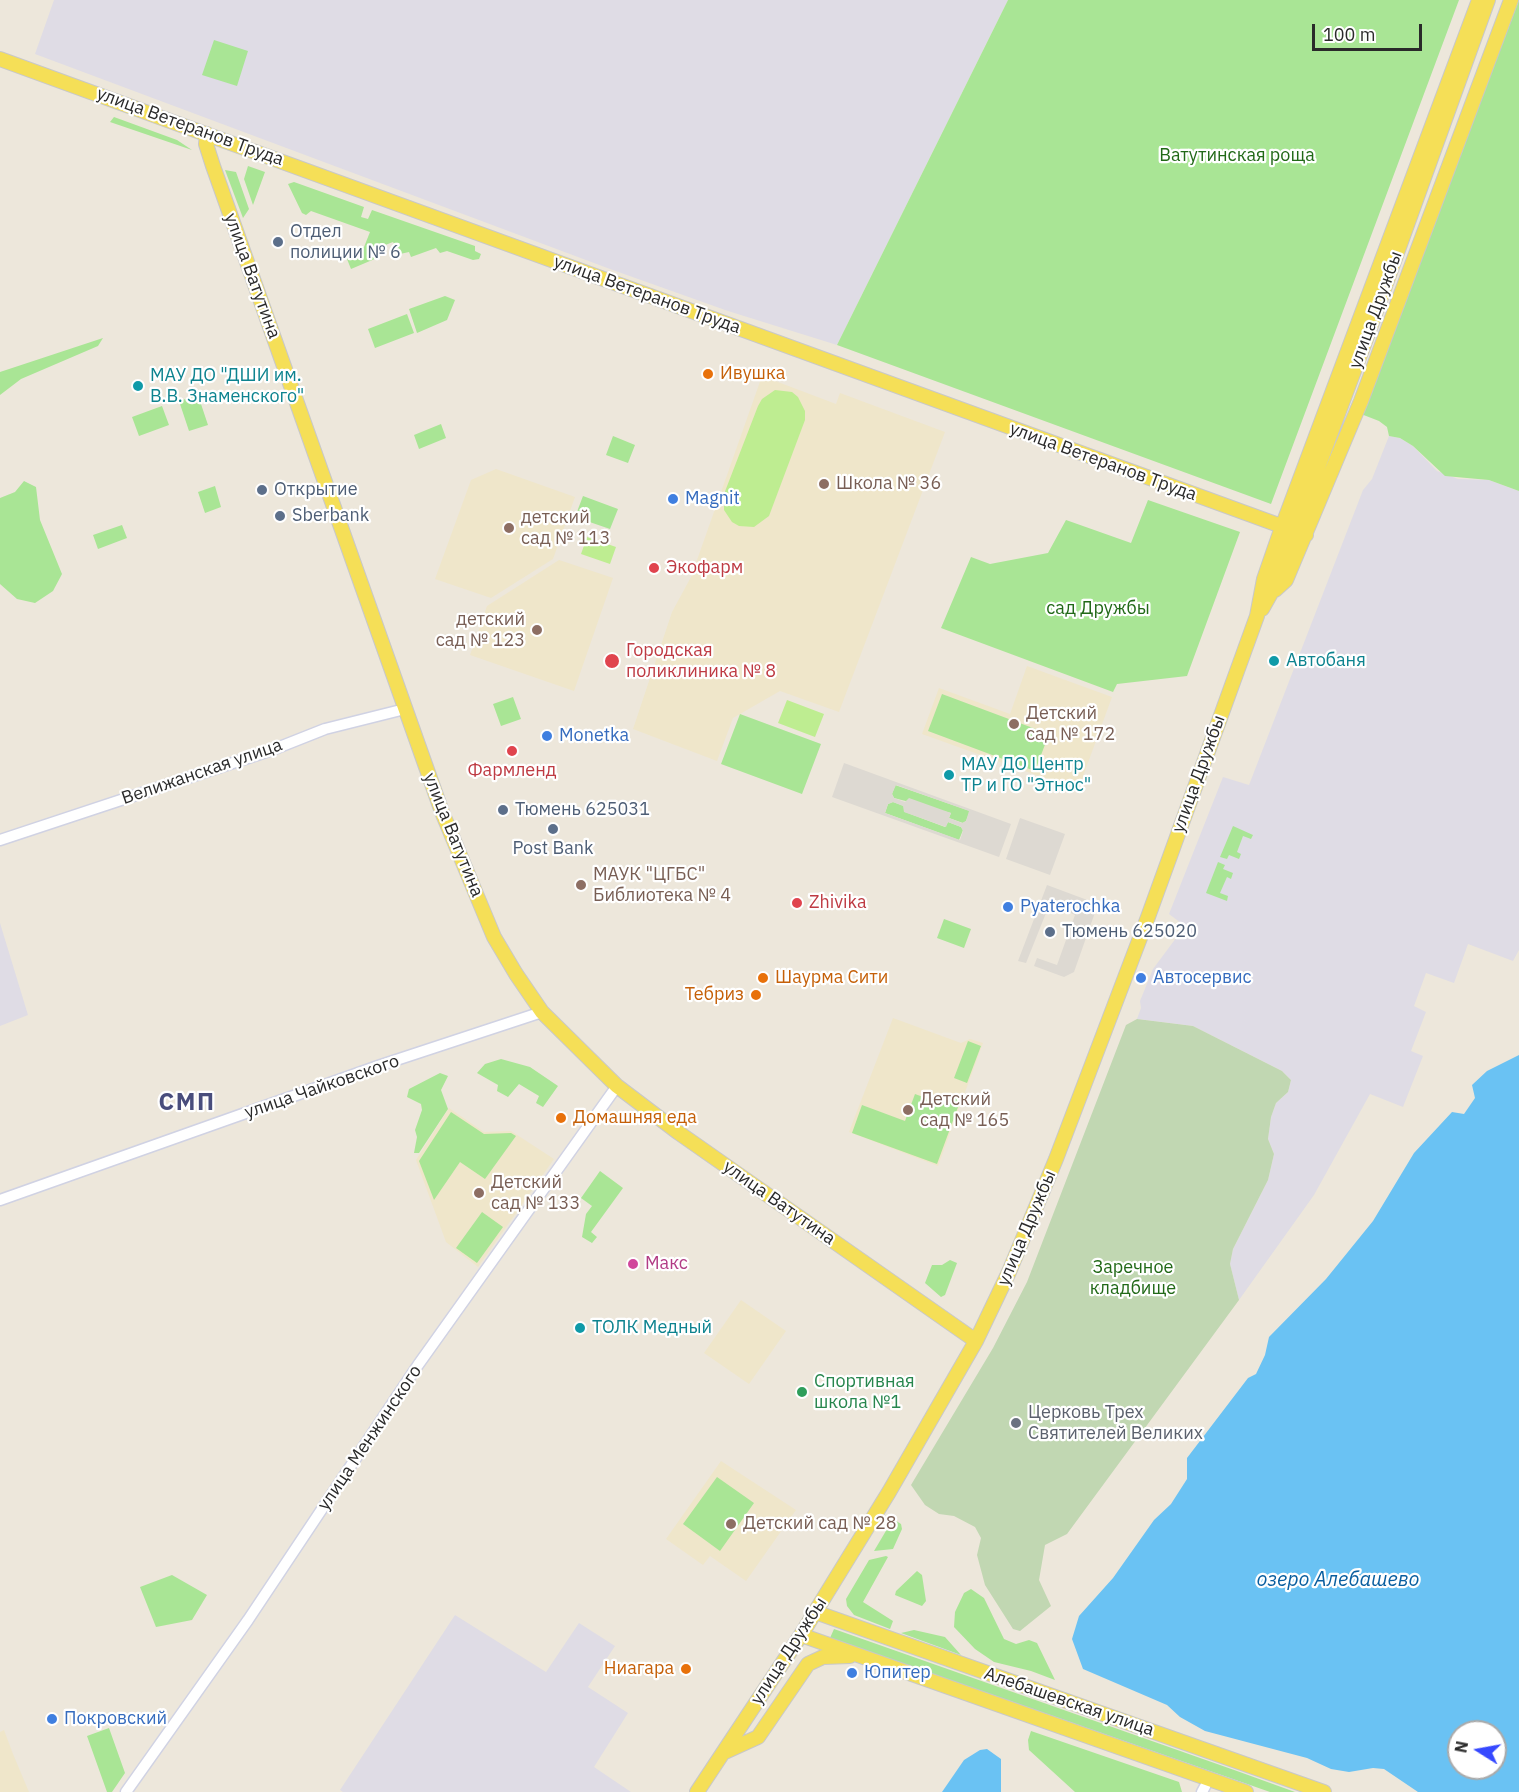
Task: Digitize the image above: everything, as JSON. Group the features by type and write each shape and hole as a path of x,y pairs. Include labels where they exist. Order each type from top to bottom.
{"main road":[{"path":"1457,58 1472,0"},
{"name":"улица Дружбы","path":"697,1792 801,1635 890,1492 976,1341 1009,1272 1056,1159 1257,616 1264,579 1294,531 1479,0"},
{"name":"улица Дружбы","path":"1257,616 1271,593 1366,339 1488,0"},
{"path":"1294,531 1361,401 1511,0"},
{"name":"улица Ветеранов Труда","path":"0,58 1294,531"},
{"name":"улица Ватутина","path":"207,134 206,144 213,166 405,709 442,812 494,937 542,1012 617,1086 679,1133 976,1341"},
{"name":"Алебашевская улица","path":"815,1612 1324,1792"},
{"name":"Алебашевская улица","path":"801,1635 1246,1792"},
{"path":"725,1752 758,1737 808,1664 823,1657 854,1655"}],"street":[{"name":"Велижанская улица","path":"0,840 272,750 325,729 405,709"},
{"name":"улица Чайковского","path":"0,1200 371,1069 542,1012"},
{"name":"улица Менжинского","path":"126,1792 254,1611 418,1365 617,1086"},
{"path":"1202,1792 1209,1779"}],"shaded area":[{"path":"54,0 1008,0 837,345 728,311 610,269 35,54"},
{"name":"Школа № 36","path":"762,376 836,404 840,393 945,432 839,712 780,691 733,718 717,761 633,729 672,612 691,577"},
{"path":"1389,436 1400,438 1413,446 1437,471 1458,479 1489,480 1519,491 1519,950 1513,961 1468,944 1454,983 1426,973 1414,1006 1426,1012 1411,1051 1423,1056 1403,1107 1370,1094 1314,1195 1239,1300 1230,1264 1233,1249 1268,1180 1274,1154 1268,1139 1271,1117 1276,1103 1288,1092 1291,1080 1282,1071 1193,1026 1137,1019 1141,1008 1140,1001 1153,969 1185,926 1169,914 1223,777 1249,785 1363,490 1372,479"},
{"name":"детский сад № 113","path":"496,469 575,497 553,559 491,598 435,579 471,480"},
{"name":"детский сад № 123","path":"559,560 613,578 574,691 470,655 487,606"},
{"name":"Детский сад № 172","path":"1027,666 1112,697 1078,790 922,734 939,688 1010,714"},
{"path":"844,763 1011,824 999,857 832,797","holes":["896,785 969,811 966,821 962,823 949,818 951,813 909,798 905,802 894,798 892,794","893,802 903,806 904,812 946,827 948,822 961,827 963,831 960,840 885,813 888,804"]},
{"path":"1020,818 1065,834 1050,875 1006,859"},
{"path":"1047,885 1098,904 1074,972 1064,977 1034,966 1037,958 1057,965 1075,915 1050,903 1026,963 1018,961"},
{"path":"0,923 28,1015 0,1026"},
{"name":"Детский сад № 165","path":"893,1018 961,1043 970,1039 983,1043 938,1166 849,1132"},
{"name":"Детский сад № 133","path":"449,1108 484,1132 511,1131 554,1159 478,1267 446,1242 416,1160"},
{"path":"741,1300 786,1331 749,1384 704,1353"},
{"name":"Детский сад № 28","path":"721,1461 796,1510 746,1581 710,1556 703,1565 666,1539"},
{"path":"455,1615 546,1672 579,1623 615,1646 588,1687 628,1713 594,1767 631,1792 343,1792 340,1790"},
{"path":"4,1730 29,1792 0,1792 0,1732"}],"green space":[{"name":"Ватутинская роща","path":"1008,0 1459,0 1271,504 837,345"},
{"path":"1519,0 1519,491 1489,480 1445,476 1413,446 1400,438 1389,436 1387,427 1361,414"},
{"path":"214,40 248,51 237,86 202,75"},
{"path":"114,117 177,140 192,150 110,122"},
{"path":"248,166 265,172 253,205 244,179"},
{"path":"225,170 236,172 249,209 243,218"},
{"path":"294,182 364,207 361,217 368,219 372,210 475,246 475,251 481,254 479,259 473,260 447,251 440,253 436,248 411,257 409,252 400,254 393,242 375,249 377,258 351,269 345,254 364,247 370,232 311,211 306,215 302,213 288,184"},
{"path":"445,296 455,300 447,320 417,333 409,309"},
{"path":"407,314 414,333 375,348 368,329"},
{"path":"103,338 98,346 21,379 0,395 0,372"},
{"path":"775,390 792,392 798,397 805,411 805,420 769,516 754,527 739,526 732,522 724,510 724,494 758,406 762,399"},
{"path":"198,395 208,425 189,431 179,401"},
{"path":"162,406 169,425 139,436 132,417"},
{"path":"441,424 446,438 419,449 414,435"},
{"path":"613,436 635,445 628,463 606,455"},
{"path":"24,481 36,487 40,520 62,574 53,591 35,603 17,599 0,584 0,498 15,492"},
{"path":"215,486 221,507 205,513 198,492"},
{"path":"583,496 618,509 610,529 575,517"},
{"name":"сад Дружбы","path":"1148,500 1240,532 1187,676 1117,684 1113,692 941,628 971,557 990,564 1048,553 1066,520 1131,543"},
{"path":"122,525 127,538 98,549 93,535"},
{"path":"587,537 616,547 610,564 581,554"},
{"path":"942,694 1049,734 1035,771 928,731"},
{"path":"513,697 521,719 501,726 493,704"},
{"path":"787,700 824,714 815,737 778,723"},
{"path":"740,714 821,744 802,794 721,764"},
{"path":"895,785 970,811 966,821 963,823 949,818 951,813 894,798 892,794"},
{"path":"893,802 904,806 905,812 945,827 948,822 961,827 963,830 959,840 885,813 888,804"},
{"path":"1233,826 1253,835 1251,839 1243,836 1237,852 1241,854 1239,859 1229,855 1227,859 1220,857"},
{"path":"1218,862 1225,865 1223,869 1233,873 1231,879 1227,877 1220,893 1228,896 1227,901 1206,893"},
{"path":"944,919 971,929 964,948 937,938"},
{"name":"Заречное кладбище","path":"1137,1019 1193,1026 1282,1071 1291,1080 1288,1092 1276,1103 1271,1117 1268,1139 1274,1154 1268,1180 1233,1249 1230,1264 1239,1300 1067,1534 1045,1545 1039,1580 1051,1606 1020,1631 1013,1629 985,1585 977,1555 981,1538 975,1527 954,1516 939,1514 925,1505 911,1485 993,1348 1027,1282 1126,1025"},
{"path":"968,1041 981,1046 967,1083 954,1078"},
{"path":"501,1059 530,1067 558,1086 543,1107 536,1103 539,1096 519,1084 508,1097 497,1091 498,1085 477,1073 485,1064"},
{"path":"440,1073 448,1076 441,1090 448,1109 419,1153 414,1153 417,1137 415,1130 422,1110 421,1104 407,1097 409,1089"},
{"path":"915,1094 945,1105 950,1095 961,1099 937,1164 852,1133 862,1105 905,1121"},
{"path":"451,1112 484,1134 511,1133 516,1136 485,1179 460,1162 434,1200 419,1161"},
{"path":"600,1171 623,1188 591,1232 597,1237 592,1243 582,1237 586,1214 592,1206 581,1198"},
{"path":"482,1212 503,1227 477,1263 456,1248"},
{"path":"950,1260 957,1263 945,1295 941,1297 925,1283 932,1265 942,1265"},
{"path":"717,1477 754,1503 720,1551 683,1524"},
{"path":"893,1519 901,1524 902,1529 893,1549 874,1551"},
{"path":"888,1557 863,1602 893,1621 890,1629 854,1615 847,1606 846,1599 869,1560"},
{"path":"917,1571 922,1575 926,1601 922,1606 895,1595 896,1591"},
{"path":"172,1575 207,1595 192,1620 156,1627 140,1587"},
{"path":"971,1589 984,1598 1004,1639 1016,1644 1029,1640 1037,1643 1055,1680 1031,1671 994,1662 975,1649 954,1627 955,1612 964,1593"},
{"path":"834,1629 1295,1792 1270,1792 830,1638"},
{"path":"914,1630 945,1637 961,1655 901,1633"},
{"path":"109,1728 125,1773 112,1792 107,1792 87,1736"},
{"path":"1031,1731 1179,1782 1182,1792 1075,1792 1029,1750 1028,1740"}],"water":[{"name":"озеро Алебашево","path":"1519,1055 1519,1792 1418,1792 1384,1769 1373,1768 1349,1772 1331,1769 1307,1758 1205,1731 1180,1717 1167,1705 1083,1669 1072,1639 1079,1616 1113,1578 1154,1520 1171,1504 1187,1479 1187,1458 1248,1378 1256,1374 1265,1355 1269,1337 1326,1279 1373,1221 1414,1153 1452,1112 1464,1114 1475,1098 1472,1085 1487,1071"},
{"path":"987,1749 1001,1759 1001,1792 942,1792 964,1760 980,1750"}],"place":[{"name":"Отдел полиции № 6","path":"278,242"},
{"name":"Ивушка","path":"708,374"},
{"name":"МАУ ДО \"ДШИ им. В.В. Знаменского\"","path":"138,386"},
{"name":"Школа № 36","path":"824,484"},
{"name":"Открытие","path":"262,490"},
{"name":"Magnit","path":"673,499"},
{"name":"Sberbank","path":"280,516"},
{"name":"детский сад № 113","path":"509,528"},
{"name":"Экофарм","path":"654,568"},
{"name":"детский сад № 123","path":"537,630"},
{"name":"Городская поликлиника № 8","path":"612,661"},
{"name":"Автобаня","path":"1274,661"},
{"name":"Детский сад № 172","path":"1014,724"},
{"name":"Monetka","path":"547,736"},
{"name":"Фармленд","path":"512,751"},
{"name":"МАУ ДО Центр ТР и ГО \"Этнос\"","path":"949,775"},
{"name":"Тюмень 625031","path":"503,810"},
{"name":"Post Bank","path":"553,829"},
{"name":"МАУК \"ЦГБС\" Библиотека № 4","path":"581,885"},
{"name":"Zhivika","path":"797,903"},
{"name":"Pyaterochka","path":"1008,907"},
{"name":"Тюмень 625020","path":"1050,932"},
{"name":"Шаурма Сити","path":"763,978"},
{"name":"Автосервис","path":"1141,978"},
{"name":"Тебриз","path":"756,995"},
{"name":"Детский сад № 165","path":"908,1110"},
{"name":"Домашняя еда","path":"561,1118"},
{"name":"Детский сад № 133","path":"479,1193"},
{"name":"Макс","path":"633,1264"},
{"name":"ТОЛК Медный","path":"580,1328"},
{"name":"Спортивная школа №1","path":"802,1392"},
{"name":"Церковь Трех Святителей Великих","path":"1016,1423"},
{"name":"Детский сад № 28","path":"731,1524"},
{"name":"Ниагара","path":"686,1669"},
{"name":"Юпитер","path":"852,1673"},
{"name":"Покровский","path":"52,1719"}],"district":[{"name":"СМП","path":"187,1103"}]}
